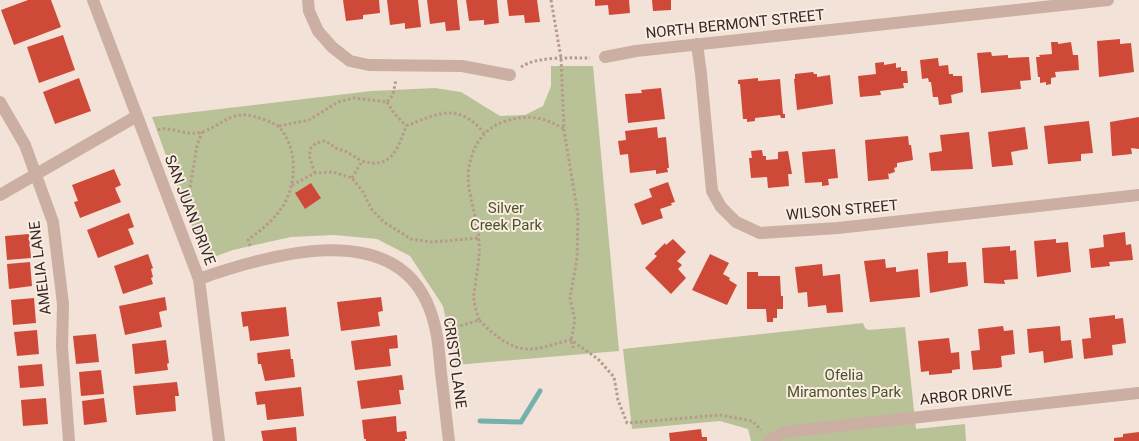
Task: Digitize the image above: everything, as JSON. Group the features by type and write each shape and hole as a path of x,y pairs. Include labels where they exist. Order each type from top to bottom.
{"street":[{"name":"SAN JUAN DRIVE","path":"93,0 199,279 219,441"},
{"path":"308,0 309,11 318,31 332,47 350,61 369,65 462,66 510,75"},
{"name":"NORTH BERMONT STREET","path":"605,57 636,51 697,44 1108,0"},
{"name":"WILSON STREET","path":"697,44 702,74 712,191 721,207 736,222 760,233 838,228 1139,195"},
{"name":"AMELIA LANE","path":"0,102 25,145 53,222 63,304 62,347 69,441"},
{"path":"0,195 137,116"},
{"name":"CRISTO LANE","path":"199,279 257,260 294,253 352,250 377,256 400,268 420,289 430,310 436,332 449,441"},
{"name":"ARBOR DRIVE","path":"770,440 784,432 794,430 1139,393"}],"path":[{"path":"551,0 561,58 564,130 578,215 577,258 570,298 574,320 571,340 572,348"},
{"path":"510,75 528,63 561,58 605,57"},
{"path":"387,102 394,95 397,66"},
{"path":"162,128 184,133 202,132 230,117 247,115 279,126 309,120 338,102 354,98 387,102"},
{"path":"387,102 394,114 406,126"},
{"path":"406,126 442,113 460,114 474,122 484,133"},
{"path":"564,130 550,121 533,116 518,118 491,127 480,138 471,154 469,187 478,224 480,257 474,298 479,320 508,345 530,350 571,340 598,359 614,377 618,400 627,424 720,415 752,421 770,440"},
{"path":"248,240 274,219 284,205 291,185 294,172 293,160 290,146 279,126"},
{"path":"315,173 309,155 311,148 316,142 331,144 335,148 345,151 362,161 380,163 390,158 399,147 406,126"},
{"path":"171,206 188,199 197,146 202,132"},
{"path":"352,178 362,161"},
{"path":"291,185 315,173 333,172 352,178 363,192 372,210 384,222 411,239 432,242 479,238"},
{"path":"436,332 458,328 479,320"}],"green space":[{"name":"Silver Creek Park","path":"551,66 593,66 619,351 456,365 443,306 410,256 377,239 334,235 291,237 233,250 214,257 202,254 152,117 371,91 435,88 461,92 500,116 525,115 543,106 551,86"},
{"name":"Ofelia Miramontes Park","path":"863,323 868,330 905,327 916,429 965,424 966,441 751,441 748,429 720,421 632,429 623,349"}],"building":[{"path":"28,0 51,0 61,27 14,45 1,10"},
{"path":"343,0 379,0 380,13 363,15 363,19 346,21"},
{"path":"387,0 418,0 421,27 405,29 405,23 390,25"},
{"path":"427,0 457,0 460,30 446,31 445,22 430,24"},
{"path":"466,0 497,0 499,23 484,25 484,20 469,21"},
{"path":"507,0 537,0 540,22 525,23 524,15 509,16"},
{"path":"595,0 629,0 630,13 609,15 608,5 595,6"},
{"path":"652,0 671,0 671,10 653,11"},
{"path":"63,35 75,70 39,83 27,47"},
{"path":"1120,39 1120,44 1131,43 1134,72 1099,77 1097,41"},
{"path":"1051,42 1058,42 1058,44 1071,42 1073,55 1078,55 1079,70 1055,72 1056,77 1051,78 1051,84 1046,85 1046,82 1040,83 1036,57 1052,54"},
{"path":"991,52 992,56 1008,55 1008,58 1029,57 1031,80 1020,81 1021,89 981,93 977,53"},
{"path":"938,58 939,66 948,65 949,74 962,76 963,92 951,95 952,103 939,105 938,97 933,97 931,82 929,82 928,78 922,79 920,60"},
{"path":"884,62 884,65 896,63 896,68 901,67 901,71 907,71 908,83 903,83 904,88 880,91 881,95 860,97 858,76 876,74 875,63"},
{"path":"813,72 817,74 817,77 830,75 833,104 797,110 795,74"},
{"path":"79,78 91,111 55,124 43,92"},
{"path":"758,78 758,81 780,79 785,118 781,118 780,115 755,118 755,121 747,122 747,119 743,119 738,80"},
{"path":"661,88 665,119 628,123 625,94 642,93 641,90"},
{"path":"1139,117 1139,149 1131,148 1132,154 1112,156 1110,122"},
{"path":"1089,121 1093,153 1081,154 1081,161 1048,164 1044,126"},
{"path":"657,127 658,138 666,137 668,172 656,174 656,170 630,173 628,154 620,155 618,141 626,140 625,131"},
{"path":"1025,127 1028,149 1011,152 1013,165 992,167 988,132"},
{"path":"969,132 973,169 931,171 929,153 942,151 940,135"},
{"path":"908,136 913,160 897,163 897,167 894,168 895,172 888,173 889,179 868,181 865,140"},
{"path":"835,149 838,178 828,179 829,185 822,186 822,182 805,183 802,152"},
{"path":"762,150 766,160 778,159 778,152 788,151 792,174 788,174 789,186 768,188 767,177 751,178 749,158 752,158 751,151"},
{"path":"114,169 121,185 115,188 121,202 80,218 74,202 78,201 72,185"},
{"path":"668,182 675,202 660,209 663,218 642,225 634,204 652,197 649,189"},
{"path":"311,183 321,198 305,209 295,193"},
{"path":"129,213 134,227 128,229 134,244 98,258 87,230"},
{"path":"1125,232 1126,245 1131,244 1133,260 1109,262 1110,266 1091,268 1089,249 1104,247 1103,235"},
{"path":"29,234 31,258 7,260 5,236"},
{"path":"673,239 686,252 677,261 682,265 678,269 686,278 671,294 645,268 657,256 654,254 665,243 666,245"},
{"path":"1056,239 1056,243 1068,242 1071,272 1037,277 1034,241"},
{"path":"1010,246 1010,251 1016,250 1018,279 1004,280 1005,284 984,283 982,248"},
{"path":"948,251 948,263 966,262 968,286 930,293 927,253"},
{"path":"148,254 153,268 151,269 153,277 151,278 153,284 123,294 114,266"},
{"path":"710,254 729,263 723,274 737,285 727,305 692,290"},
{"path":"885,259 886,268 896,267 896,272 918,269 920,297 870,302 864,261"},
{"path":"30,262 32,286 9,289 7,264"},
{"path":"822,264 823,276 840,274 843,312 827,313 826,305 808,307 807,292 798,293 795,267"},
{"path":"747,272 758,272 758,276 780,276 783,309 777,309 777,318 773,318 773,322 767,322 766,309 747,309"},
{"path":"165,297 167,310 159,312 162,327 125,335 119,306"},
{"path":"381,297 383,311 378,312 380,326 341,331 337,302"},
{"path":"34,298 36,323 13,325 11,300"},
{"path":"286,307 289,336 250,341 248,326 243,327 241,312"},
{"path":"1115,315 1115,319 1123,318 1126,343 1112,345 1113,355 1084,359 1082,339 1091,338 1089,318"},
{"path":"1003,326 1004,331 1013,330 1015,354 1001,356 1002,367 973,370 971,351 980,350 978,329"},
{"path":"1060,326 1061,341 1071,340 1073,358 1044,363 1043,351 1029,353 1027,329"},
{"path":"37,330 39,354 17,356 14,332"},
{"path":"96,334 99,362 76,364 73,336"},
{"path":"397,335 398,348 389,349 391,366 355,370 351,341"},
{"path":"949,338 951,353 959,352 960,369 952,370 952,373 929,375 929,371 921,372 918,341"},
{"path":"166,340 168,370 135,374 132,344"},
{"path":"290,349 295,377 265,381 261,364 258,364 257,353"},
{"path":"42,364 44,386 20,388 18,366"},
{"path":"101,370 104,394 81,396 79,372"},
{"path":"402,375 404,390 399,390 401,404 361,409 357,381"},
{"path":"177,382 179,396 175,396 176,411 136,415 133,386"},
{"path":"301,387 304,416 267,420 265,404 257,405 255,392"},
{"path":"46,398 48,424 23,426 21,400"},
{"path":"104,398 107,422 84,425 82,401"},
{"path":"396,416 397,432 406,431 407,439 405,441 366,441 364,439 362,420"},
{"path":"296,427 297,441 263,441 261,431"},
{"path":"701,429 702,437 707,437 707,441 670,441 669,433"},
{"path":"1139,432 1139,441 1114,441 1114,438 1123,437 1123,434"}],"waterway":[{"path":"480,421 521,422 540,391"}]}
